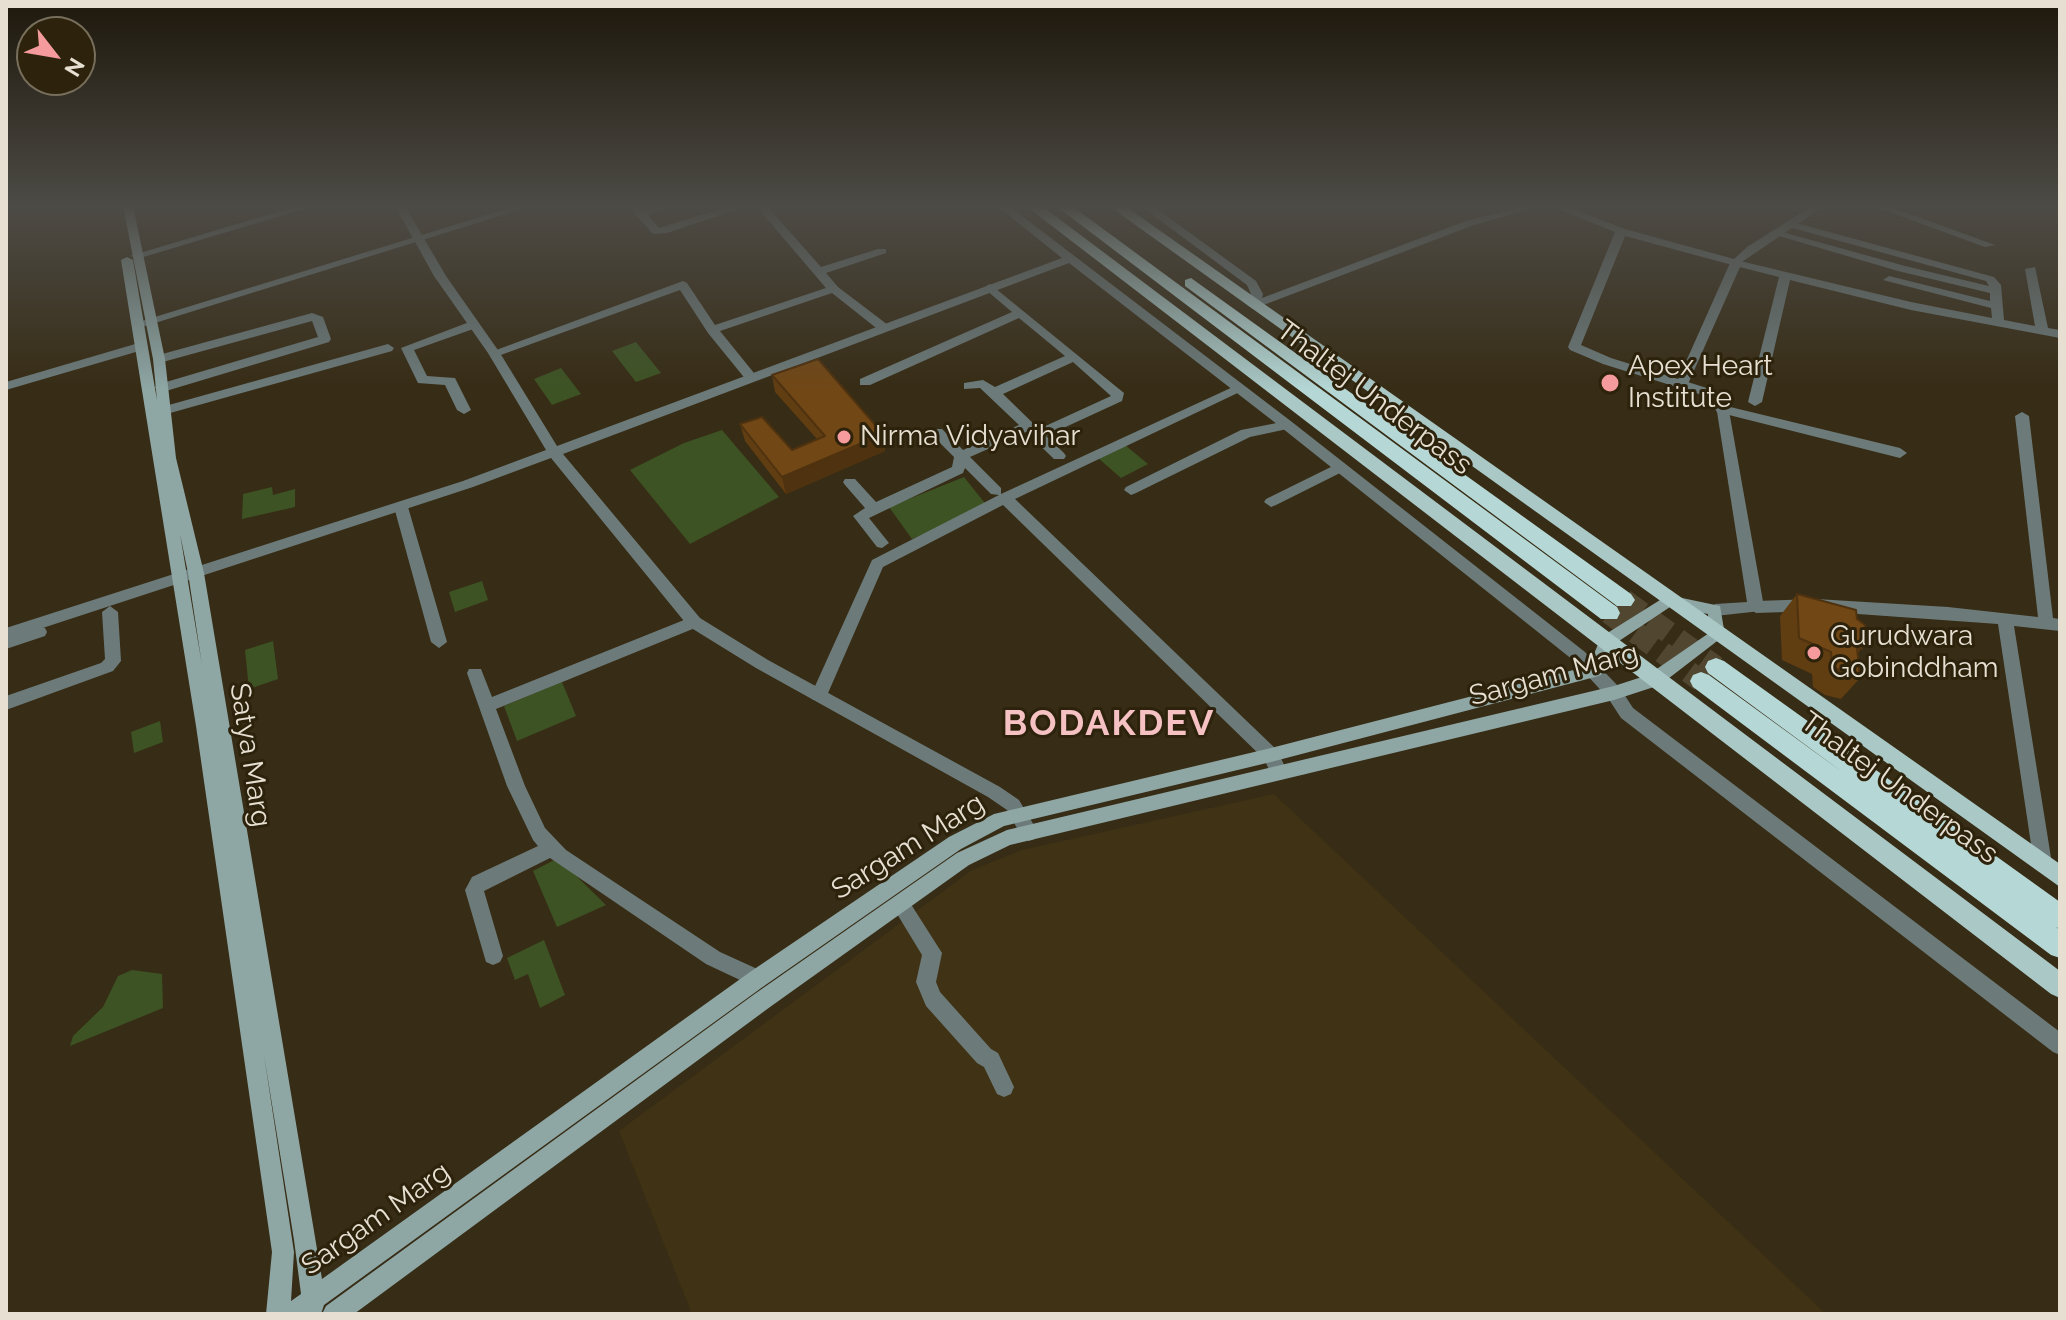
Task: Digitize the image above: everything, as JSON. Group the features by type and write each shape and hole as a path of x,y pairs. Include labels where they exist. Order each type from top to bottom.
{"highway":[{"name":"Thaltej Underpass","path":"1146,268 1609,613"},
{"name":"Thaltej Underpass","path":"1171,268 1624,600"},
{"name":"Thaltej Underpass","path":"2060,917 1708,674 2060,946"}],"main road":[{"name":"Satya Marg","path":"135,268 145,322 159,359 169,458 196,573 312,1306"},
{"name":"Satya Marg","path":"138,268 145,322 142,346 204,726 283,1252 278,1314"},
{"path":"1114,268 2060,986"},
{"path":"1201,268 2060,877"},
{"path":"1668,601 1715,610 1717,635"},
{"name":"Sargam Marg","path":"334,1314 963,859 1007,838 1595,671 1607,641 1668,601"},
{"name":"Sargam Marg","path":"292,1314 312,1306 757,979 955,843 1000,819 1614,693 1654,680 1717,635"}],"street":[{"path":"145,322 324,268"},
{"path":"436,268 472,325 494,353 554,452 694,622 994,792 1013,805 1029,833"},
{"path":"817,268 834,289 884,328"},
{"path":"820,271 831,268"},
{"path":"6,634 401,507 1046,268"},
{"path":"1081,268 1341,467 1595,671 1627,713 2060,1045"},
{"path":"1231,268 1252,283 1257,294 1253,305"},
{"path":"1253,305 1352,268"},
{"path":"1606,268 1574,347 1721,397 1756,607"},
{"path":"1682,384 1734,268"},
{"path":"1753,268 1911,306 2060,334"},
{"path":"1897,268 1996,291"},
{"path":"1951,268 1990,279 1996,291 1998,322"},
{"path":"2031,269 2042,331"},
{"path":"1755,402 1785,276"},
{"path":"1889,280 1997,306"},
{"path":"494,353 683,285 712,330 752,378"},
{"path":"961,456 1117,398 1118,393 990,288"},
{"path":"712,330 834,289"},
{"path":"865,382 1021,313"},
{"path":"159,359 312,317 317,317 325,339 161,388"},
{"path":"464,410 450,381 423,380 407,348 472,325"},
{"path":"212,344 218,372"},
{"path":"6,386 142,346"},
{"path":"163,411 388,348"},
{"path":"994,393 1074,357"},
{"path":"969,386 983,384 1059,456"},
{"path":"819,695 877,564 1000,494 1240,389"},
{"path":"1722,409 1900,453"},
{"path":"1715,610 1816,605 2053,624 2022,416"},
{"path":"1131,490 1246,433 1287,425"},
{"path":"937,432 1275,764"},
{"path":"882,543 860,516 958,470 961,456"},
{"path":"1271,502 1341,467"},
{"path":"850,482 874,509"},
{"path":"401,507 439,642"},
{"path":"6,703 107,667 113,661 110,612"},
{"path":"2005,618 2043,864"},
{"path":"487,706 694,622"},
{"path":"6,643 39,632"},
{"path":"475,673 516,786 539,834 560,856 713,958 757,979"},
{"path":"493,956 474,890 479,883 552,848"},
{"path":"900,904 932,953 926,982 933,999 991,1060 1004,1087"}],"shaded area":[{"path":"1274,794 1826,1314 692,1314 619,1131 972,870 1022,850"}],"green space":[{"path":"636,342 661,373 636,382 612,351"},
{"path":"561,368 581,394 552,405 534,379"},
{"path":"722,430 779,497 690,544 630,470 684,443"},
{"path":"1125,445 1148,464 1121,478 1098,458"},
{"path":"964,477 988,507 912,539 889,507"},
{"path":"272,487 273,495 295,489 295,507 242,519 243,494"},
{"path":"482,581 488,600 455,612 449,592"},
{"path":"273,641 278,679 249,689 245,650"},
{"path":"562,682 576,716 517,741 504,706"},
{"path":"160,721 163,742 134,753 131,732"},
{"path":"558,858 606,905 557,927 533,871"},
{"path":"544,940 565,995 540,1008 528,974 515,980 507,958"},
{"path":"132,970 162,974 163,1008 70,1046 73,1036 103,1007 118,976"}],"building":[{"path":"818,359 883,434 782,477 740,424 762,417 792,450 825,436 772,375"},
{"path":"1797,594 1856,610 1857,619 1865,625 1866,641 1861,640 1862,649 1857,648 1860,678 1844,674 1832,665 1831,652 1799,638"}],"tunnel":[{"path":"1624,600 1716,667"},
{"path":"1609,613 1701,681"}],"place":[{"name":"Apex Heart Institute","path":"1610,383"},
{"name":"Nirma Vidyavihar","path":"844,437"},
{"name":"Gurudwara Gobinddham","path":"1814,653"}],"district":[{"name":"BODAKDEV","path":"1109,724"}]}
